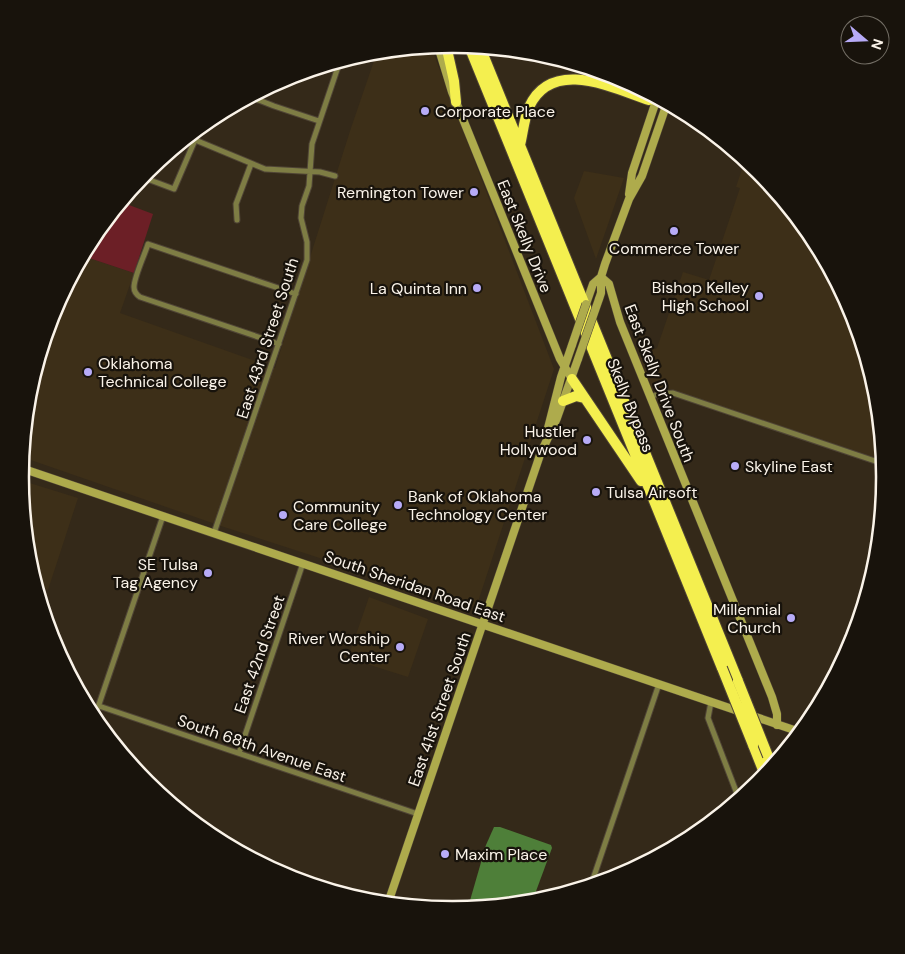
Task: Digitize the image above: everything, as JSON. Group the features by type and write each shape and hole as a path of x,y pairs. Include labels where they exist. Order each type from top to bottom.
{"highway":[{"path":"448,53 456,102"},
{"name":"Skelly Bypass","path":"472,54 761,767"},
{"name":"Skelly Bypass","path":"483,54 769,758"},
{"path":"520,146 526,114 533,101 544,89 557,82 573,79 589,80 640,97"},
{"path":"572,379 653,498"},
{"path":"564,401 576,396 584,398"}],"main road":[{"path":"440,53 456,102"},
{"name":"East Skelly Drive","path":"456,102 560,359 572,379"},
{"name":"East 41st Street South","path":"629,199 632,173 655,105"},
{"name":"East 41st Street South","path":"390,896 546,440 572,379 601,293 601,277 629,199 642,176 665,110"},
{"name":"East 41st Street South","path":"546,440 550,416 572,345 593,284 601,277"},
{"name":"East Skelly Drive South","path":"601,277 609,284 620,322 772,697 777,714 777,725"},
{"name":"South Sheridan Road East","path":"29,471 793,730"}],"street":[{"name":"East 43rd Street South","path":"214,533 308,255 301,218 302,206 309,186 312,144 337,70"},
{"path":"259,100 320,121"},
{"path":"196,140 270,170 320,172 335,176"},
{"path":"150,180 174,189 194,141"},
{"path":"237,220 236,204 251,164"},
{"path":"279,344 140,297 134,288 148,244 296,294"},
{"path":"650,397 658,394 673,393 875,461"},
{"path":"99,706 163,516"},
{"name":"East 42nd Street","path":"239,753 303,563"},
{"path":"594,876 659,684"},
{"path":"711,702 708,718 736,792"},
{"name":"South 68th Avenue East","path":"99,706 418,814"}],"shaded area":[{"path":"434,54 554,369 477,605 471,607 224,527 30,460 32,422 43,367 61,315 72,290 90,258 134,273 120,313 275,368 374,60"},
{"name":"Bishop Kelley High School","path":"742,168 789,219 833,290 854,341 862,367 873,422 875,457 664,387 655,390 650,389 638,356 657,348 683,272 709,280 740,188 736,187"},
{"path":"584,171 624,178 596,259 574,198"},
{"path":"128,205 153,214 134,273 90,258 116,219"},
{"path":"29,483 78,498 48,590 43,587 32,532"},
{"path":"369,597 428,619 408,677 348,658"},
{"path":"494,827 500,827 551,845 552,848 535,893 470,900 486,845"}],"place":[{"name":"Corporate Place","path":"425,111"},
{"name":"Remington Tower","path":"474,192"},
{"name":"Commerce Tower","path":"674,231"},
{"name":"La Quinta Inn","path":"477,288"},
{"name":"Bishop Kelley High School","path":"759,296"},
{"name":"Oklahoma Technical College","path":"88,372"},
{"name":"Hustler Hollywood","path":"587,440"},
{"name":"Skyline East","path":"735,466"},
{"name":"Tulsa Airsoft","path":"596,492"},
{"name":"Bank of Oklahoma Technology Center","path":"398,505"},
{"name":"Community Care College","path":"283,515"},
{"name":"SE Tulsa Tag Agency","path":"208,573"},
{"name":"Millennial Church","path":"791,618"},
{"name":"River Worship Center","path":"400,647"},
{"name":"Maxim Place","path":"445,854"}]}
